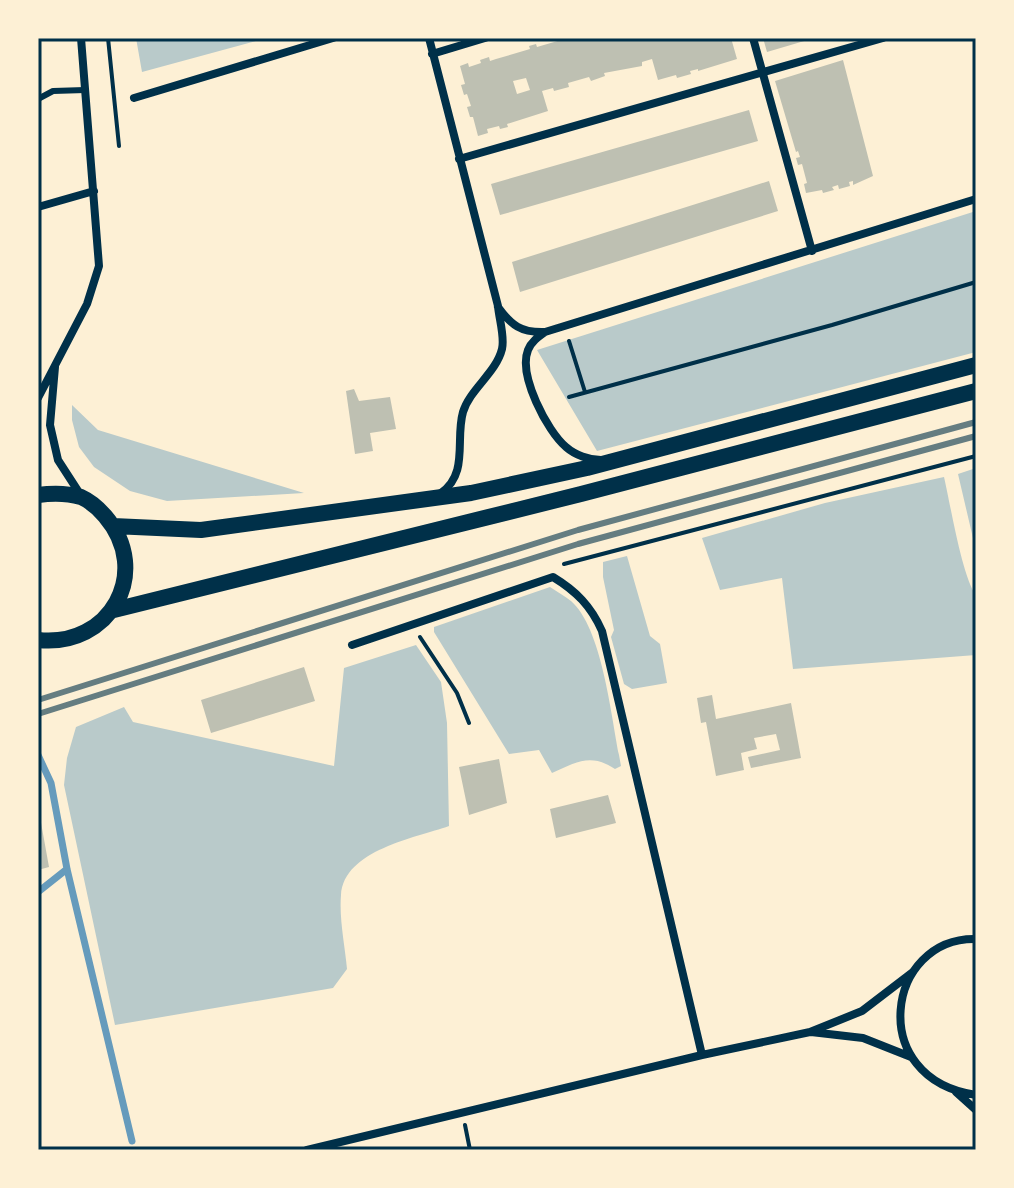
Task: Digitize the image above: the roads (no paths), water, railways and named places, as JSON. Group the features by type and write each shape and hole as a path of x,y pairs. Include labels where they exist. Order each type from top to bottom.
{"main road":[{"path":"113,526 201,530 430,500 524,483 976,365"},
{"path":"38,640 71,638 95,626 114,610 976,391"},
{"path":"38,495 57,493 83,498 100,510 113,526 123,546 126,568 123,589 114,610"}],"street":[{"path":"38,398 87,304 99,266 81,38"},
{"path":"134,98 333,38"},
{"path":"429,38 498,306 503,346 499,358 466,404 455,479 430,500"},
{"path":"432,54 485,38"},
{"path":"753,38 812,251"},
{"path":"459,159 883,38"},
{"path":"38,207 94,191"},
{"path":"622,458 596,460 579,455 566,447 554,433 530,385 525,363 533,340 564,325 976,199"},
{"path":"498,306 518,329 530,333 545,332"},
{"path":"56,362 50,425 58,460 83,498"},
{"path":"352,645 553,577 568,586 592,609 602,631 702,1055"},
{"path":"307,1150 810,1032 862,1011 947,944 976,939"},
{"path":"913,972 903,992 899,1014 902,1036 911,1057 930,1078 955,1092 976,1110"},
{"path":"810,1032 863,1038 911,1057"},
{"path":"955,1092 976,1095"}],"lane":[{"path":"38,99 53,91 85,90"}],"waterway":[{"path":"38,755 51,783 67,869 132,1141"},
{"path":"38,892 67,869"}],"railway":[{"path":"38,700 578,530 976,422"},
{"path":"38,714 578,544 976,436"}]}
